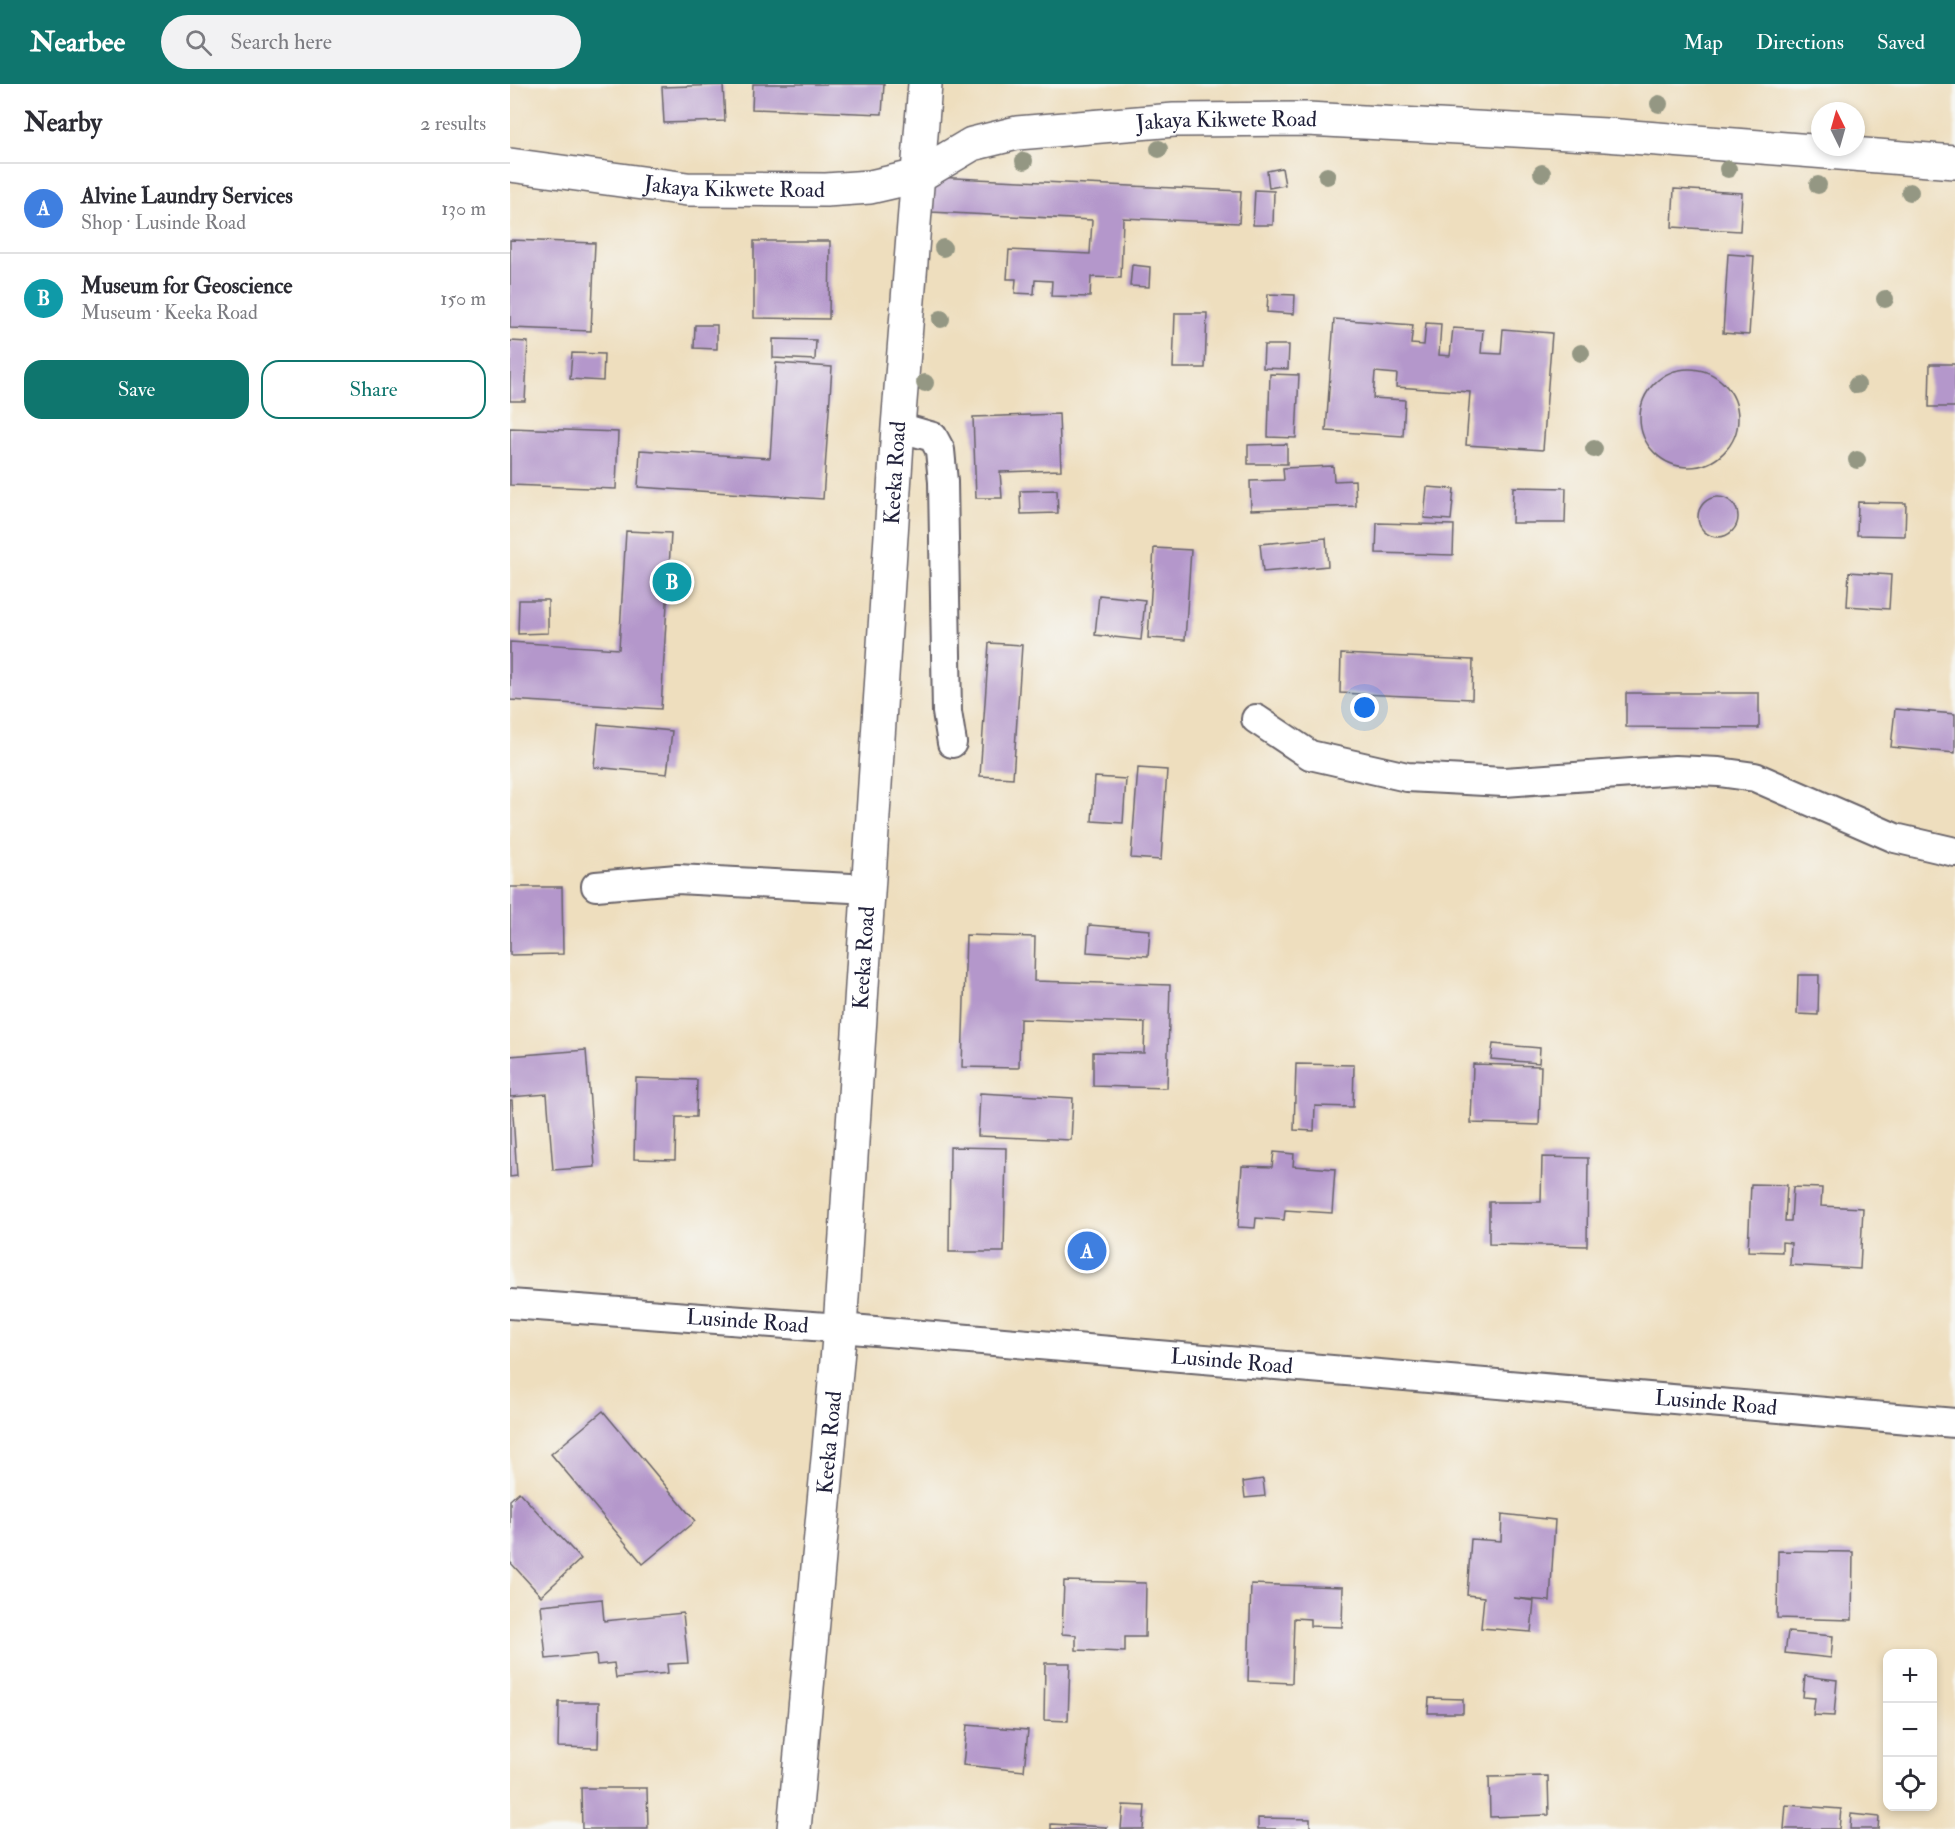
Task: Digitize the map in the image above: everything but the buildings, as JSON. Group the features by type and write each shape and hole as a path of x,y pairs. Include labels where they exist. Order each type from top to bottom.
{"street":[{"name":"Keeka Road","path":"794,1829 840,1328 898,427 925,84"},
{"name":"Jakaya Kikwete Road","path":"510,165 687,189 826,190 870,187 918,176 972,144 1017,134 1174,120 1307,119 1570,133 1955,162"},
{"path":"898,427 933,437 940,450 943,482 947,712 952,743"},
{"path":"1256,719 1310,755 1407,777 1504,782 1675,770 1719,772 1755,777 1895,838 1955,852"},
{"path":"596,886 677,879 870,889"},
{"name":"Lusinde Road","path":"510,1304 840,1328 1955,1423"}],"place":[{"name":"Museum for Geoscience","path":"672,582"},
{"name":"Alvine Laundry Services","path":"1087,1251"}]}
